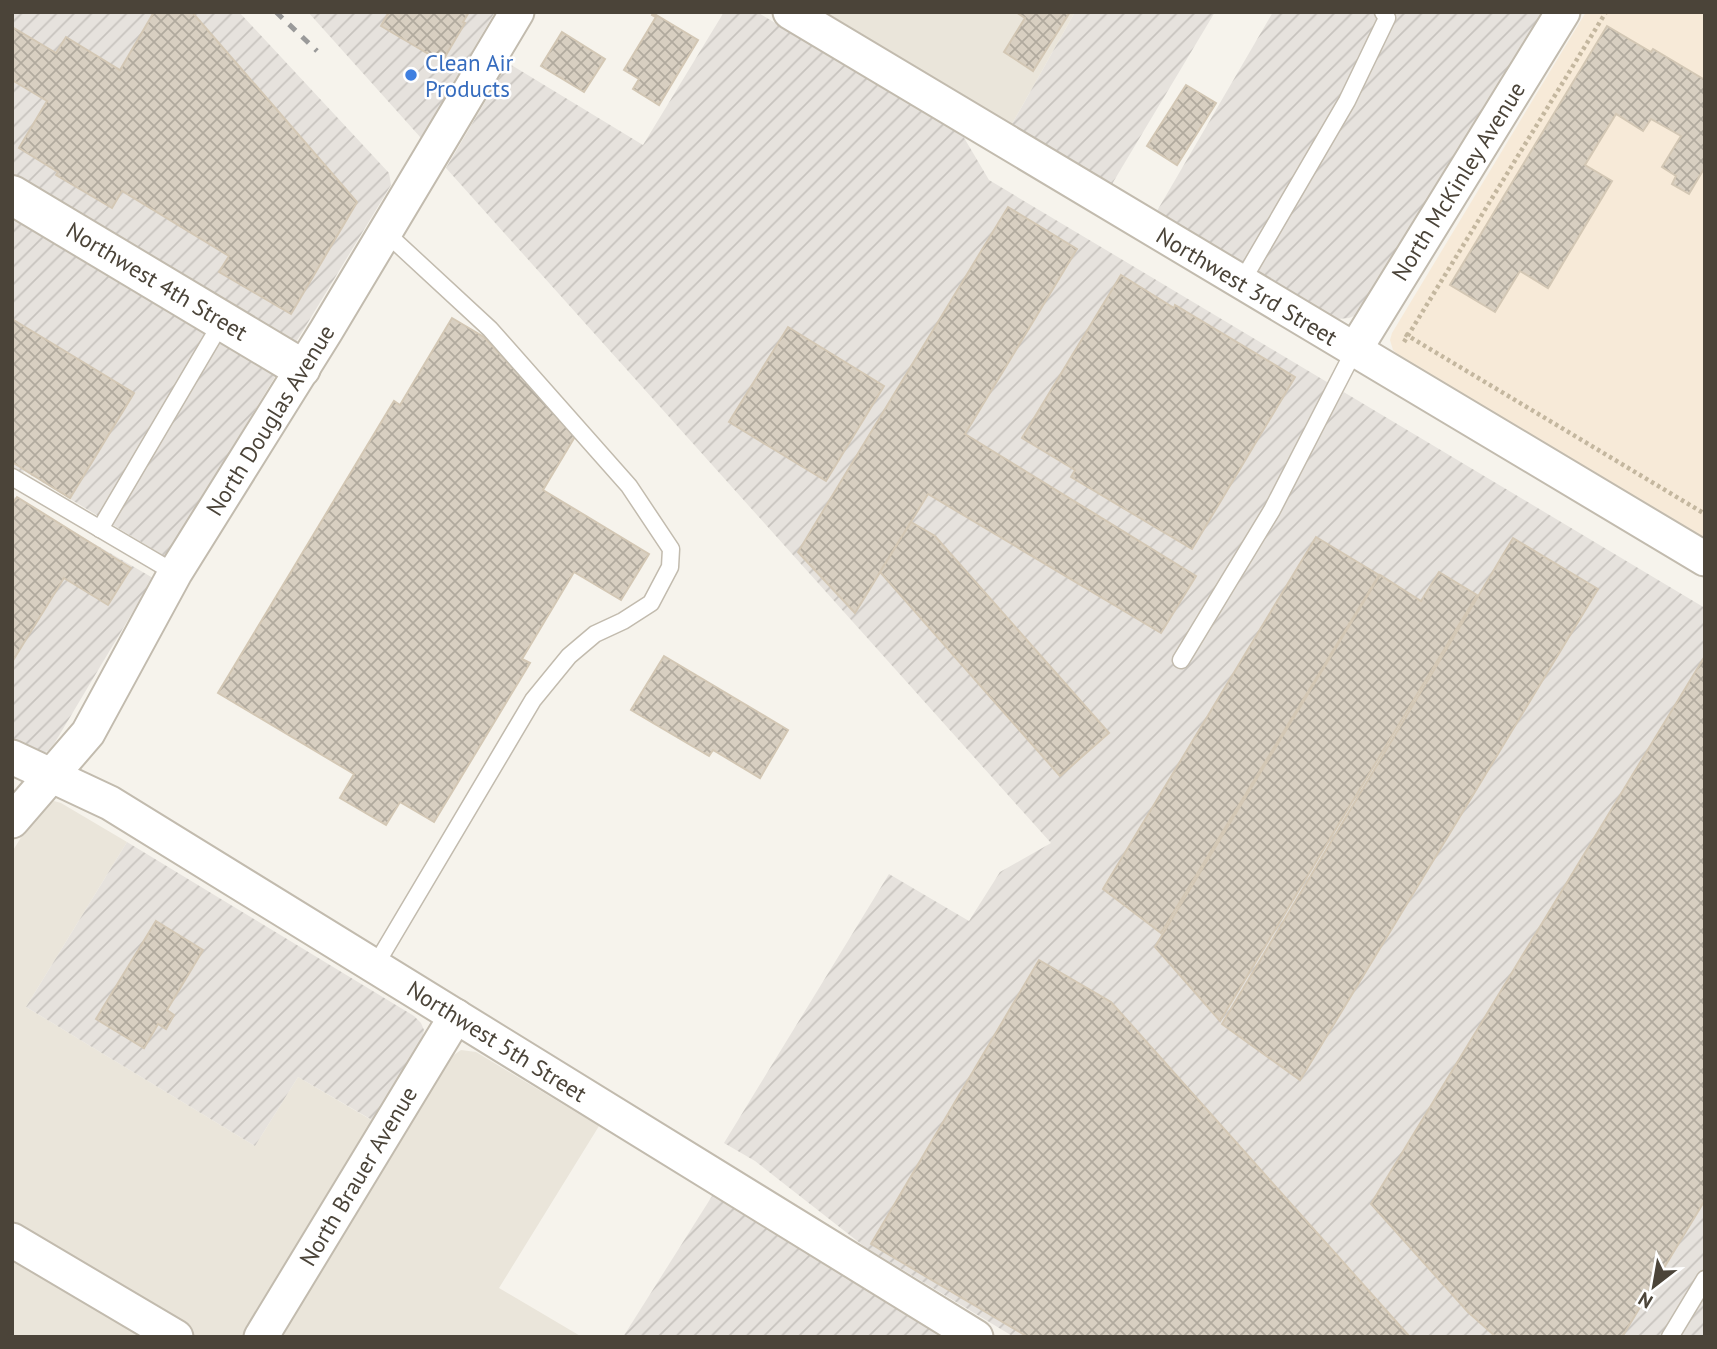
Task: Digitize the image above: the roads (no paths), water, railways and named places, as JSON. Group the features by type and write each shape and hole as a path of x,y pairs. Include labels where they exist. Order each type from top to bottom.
{"street":[{"name":"North Douglas Avenue","path":"12,821 88,733 175,573 444,136 517,12"},
{"name":"Northwest 3rd Street","path":"790,12 1705,559"},
{"name":"North McKinley Avenue","path":"1354,351 1563,12"},
{"name":"Northwest 4th Street","path":"12,195 302,368"},
{"name":"Northwest 5th Street","path":"12,757 110,803 976,1337"},
{"name":"North Brauer Avenue","path":"261,1337 456,1016"},
{"path":"12,1240 176,1337"}],"lane":[{"path":"1241,283 1347,101 1388,18 1383,12"},
{"path":"374,966 533,700 569,656 595,634 623,621 651,603 670,567 671,549 629,486 490,329 384,231"},
{"path":"100,529 223,320"},
{"path":"1181,660 1272,510 1354,351"},
{"path":"12,477 175,573"},
{"path":"1671,1337 1705,1279"}],"railway":[{"path":"276,12 317,51"}],"place":[{"name":"Clean Air Products","path":"411,75"}]}
